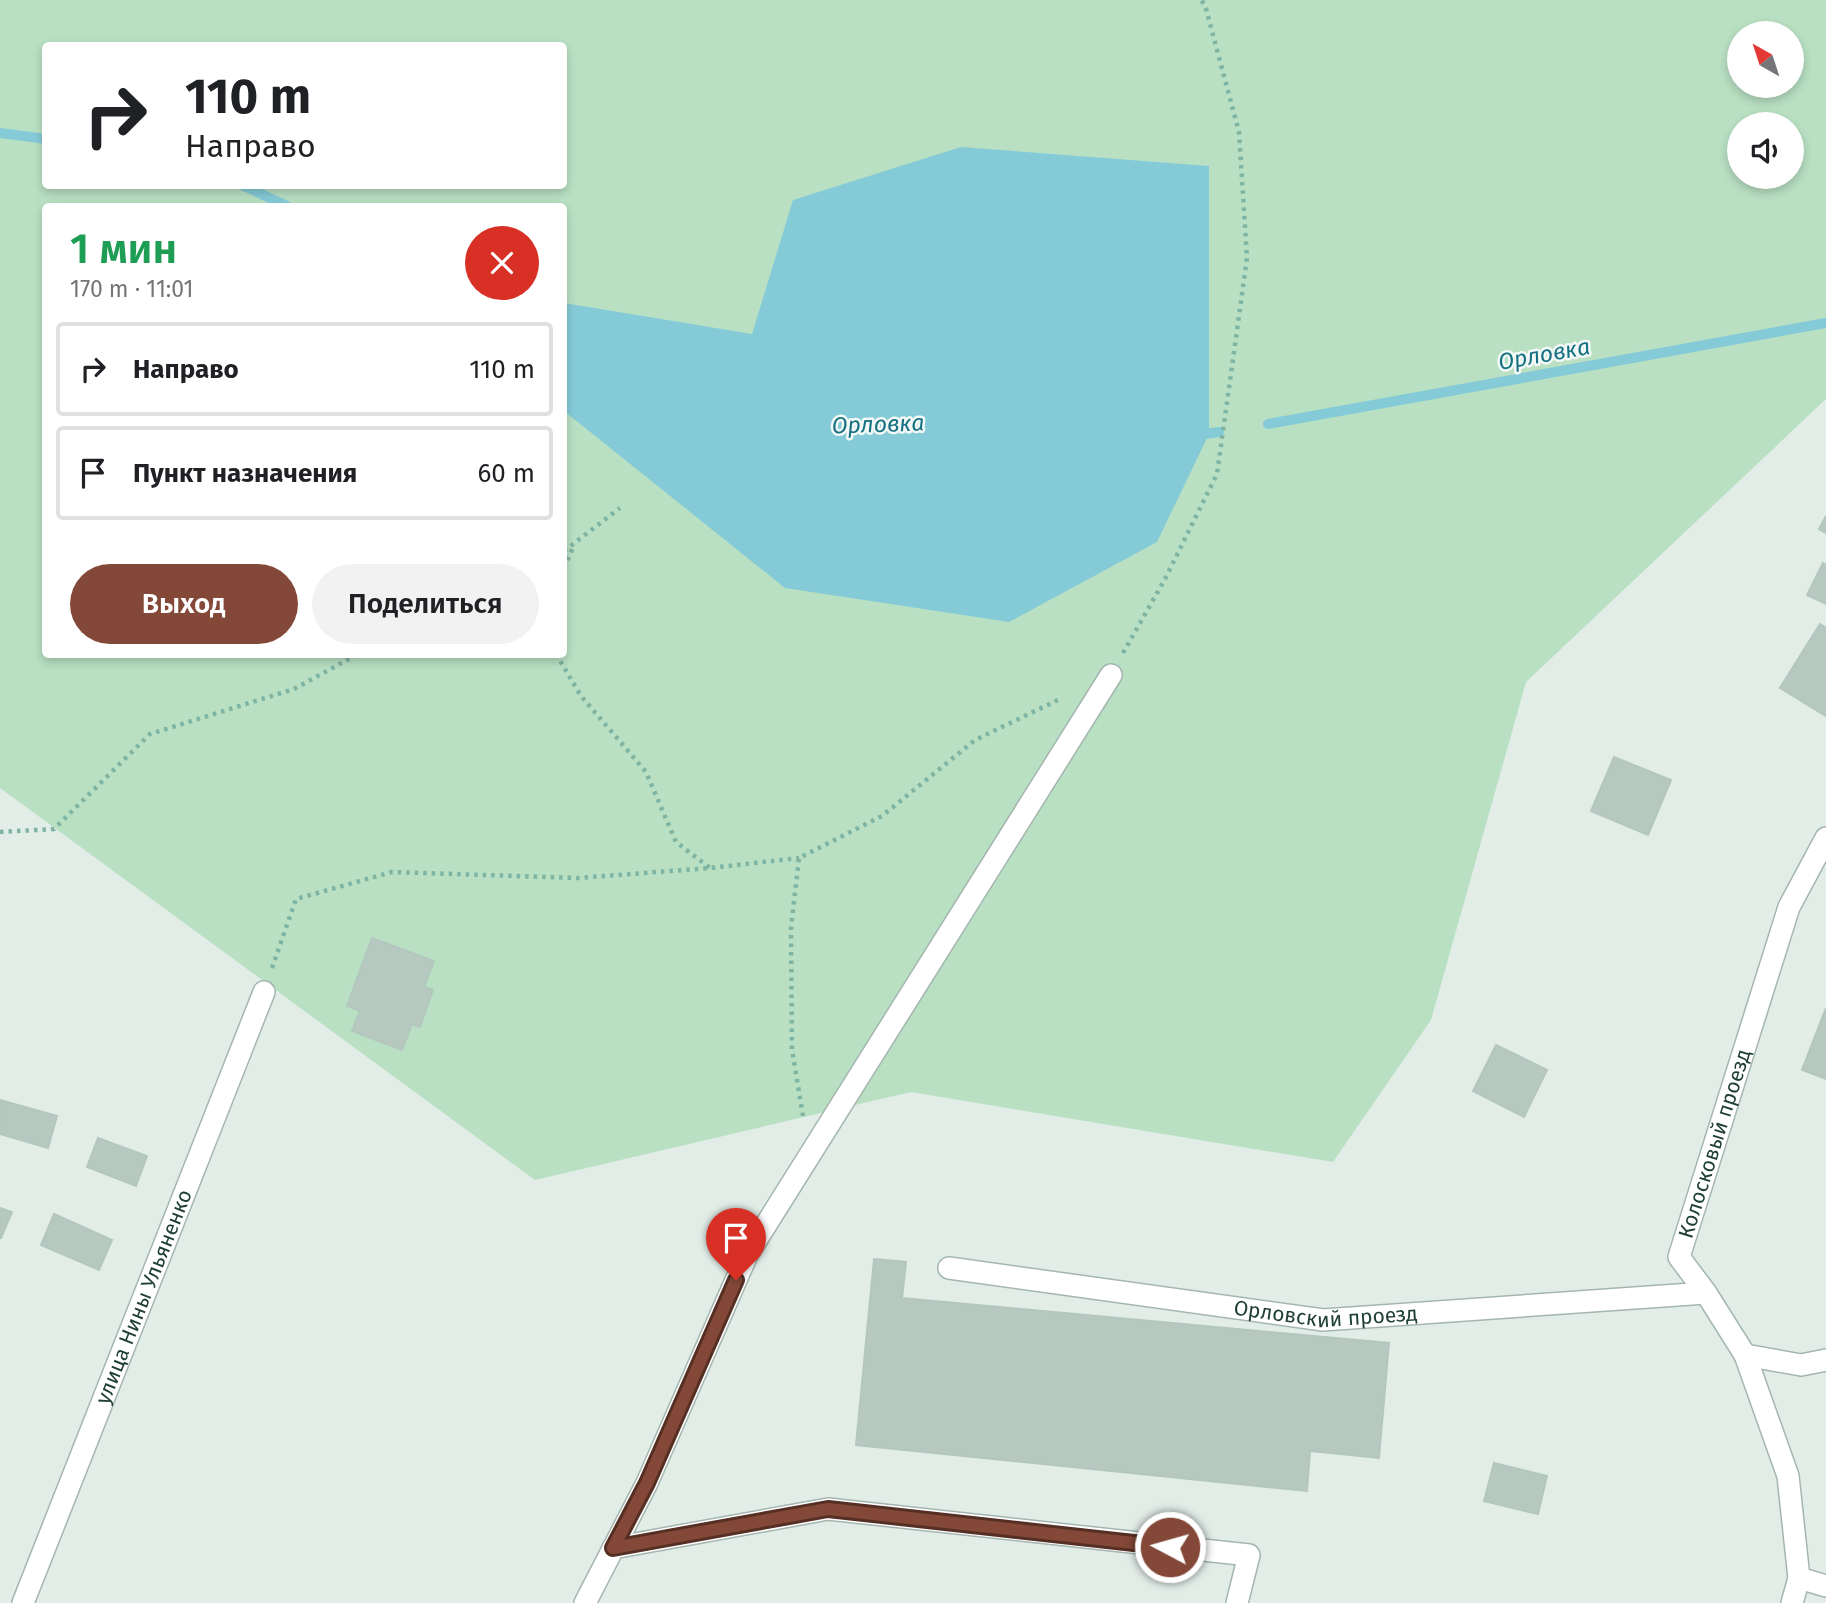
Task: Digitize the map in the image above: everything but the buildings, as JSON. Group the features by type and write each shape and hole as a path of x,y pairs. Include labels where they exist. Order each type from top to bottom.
{"street":[{"path":"585,1603 647,1483 747,1255 1111,675"},
{"name":"Колосковый проезд","path":"1792,1603 1799,1578 1788,1476 1745,1355 1706,1293 1679,1257 1788,907 1826,838"},
{"name":"улица Нины Ульяненко","path":"23,1603 264,992"},
{"name":"Орловский проезд","path":"949,1268 1323,1320 1706,1293"},
{"path":"1745,1355 1801,1365 1826,1360"},
{"path":"613,1548 828,1509 1249,1555 1237,1603"},
{"path":"1799,1578 1826,1586"}],"path":[{"path":"264,992 296,900 392,872 578,878 799,858 882,816 975,740 1111,675 1165,579 1217,474 1247,258 1239,132 1205,5 1201,0"},
{"path":"567,549 621,508"},
{"path":"567,561 574,544"},
{"path":"0,832 54,829 150,734 294,689 351,658"},
{"path":"558,658 581,696 646,772 676,842 710,868"},
{"path":"799,858 791,927 792,1049 810,1154"}],"green space":[{"path":"0,0 1826,0 1826,399 1526,682 1431,1020 1333,1162 911,1092 535,1180 0,788"}],"water":[{"path":"961,147 1209,166 1209,434 1157,542 1009,622 785,588 567,413 567,303 752,334 793,200"}],"waterway":[{"name":"Орловка","path":"0,133 42,138"},
{"name":"Орловка","path":"250,189 281,203"},
{"name":"Орловка","path":"1268,424 1826,323"},
{"name":"Орловка","path":"1197,435 1219,432"}],"route":[{"path":"736,1280 647,1483 613,1548 828,1509 1170,1547"}]}
